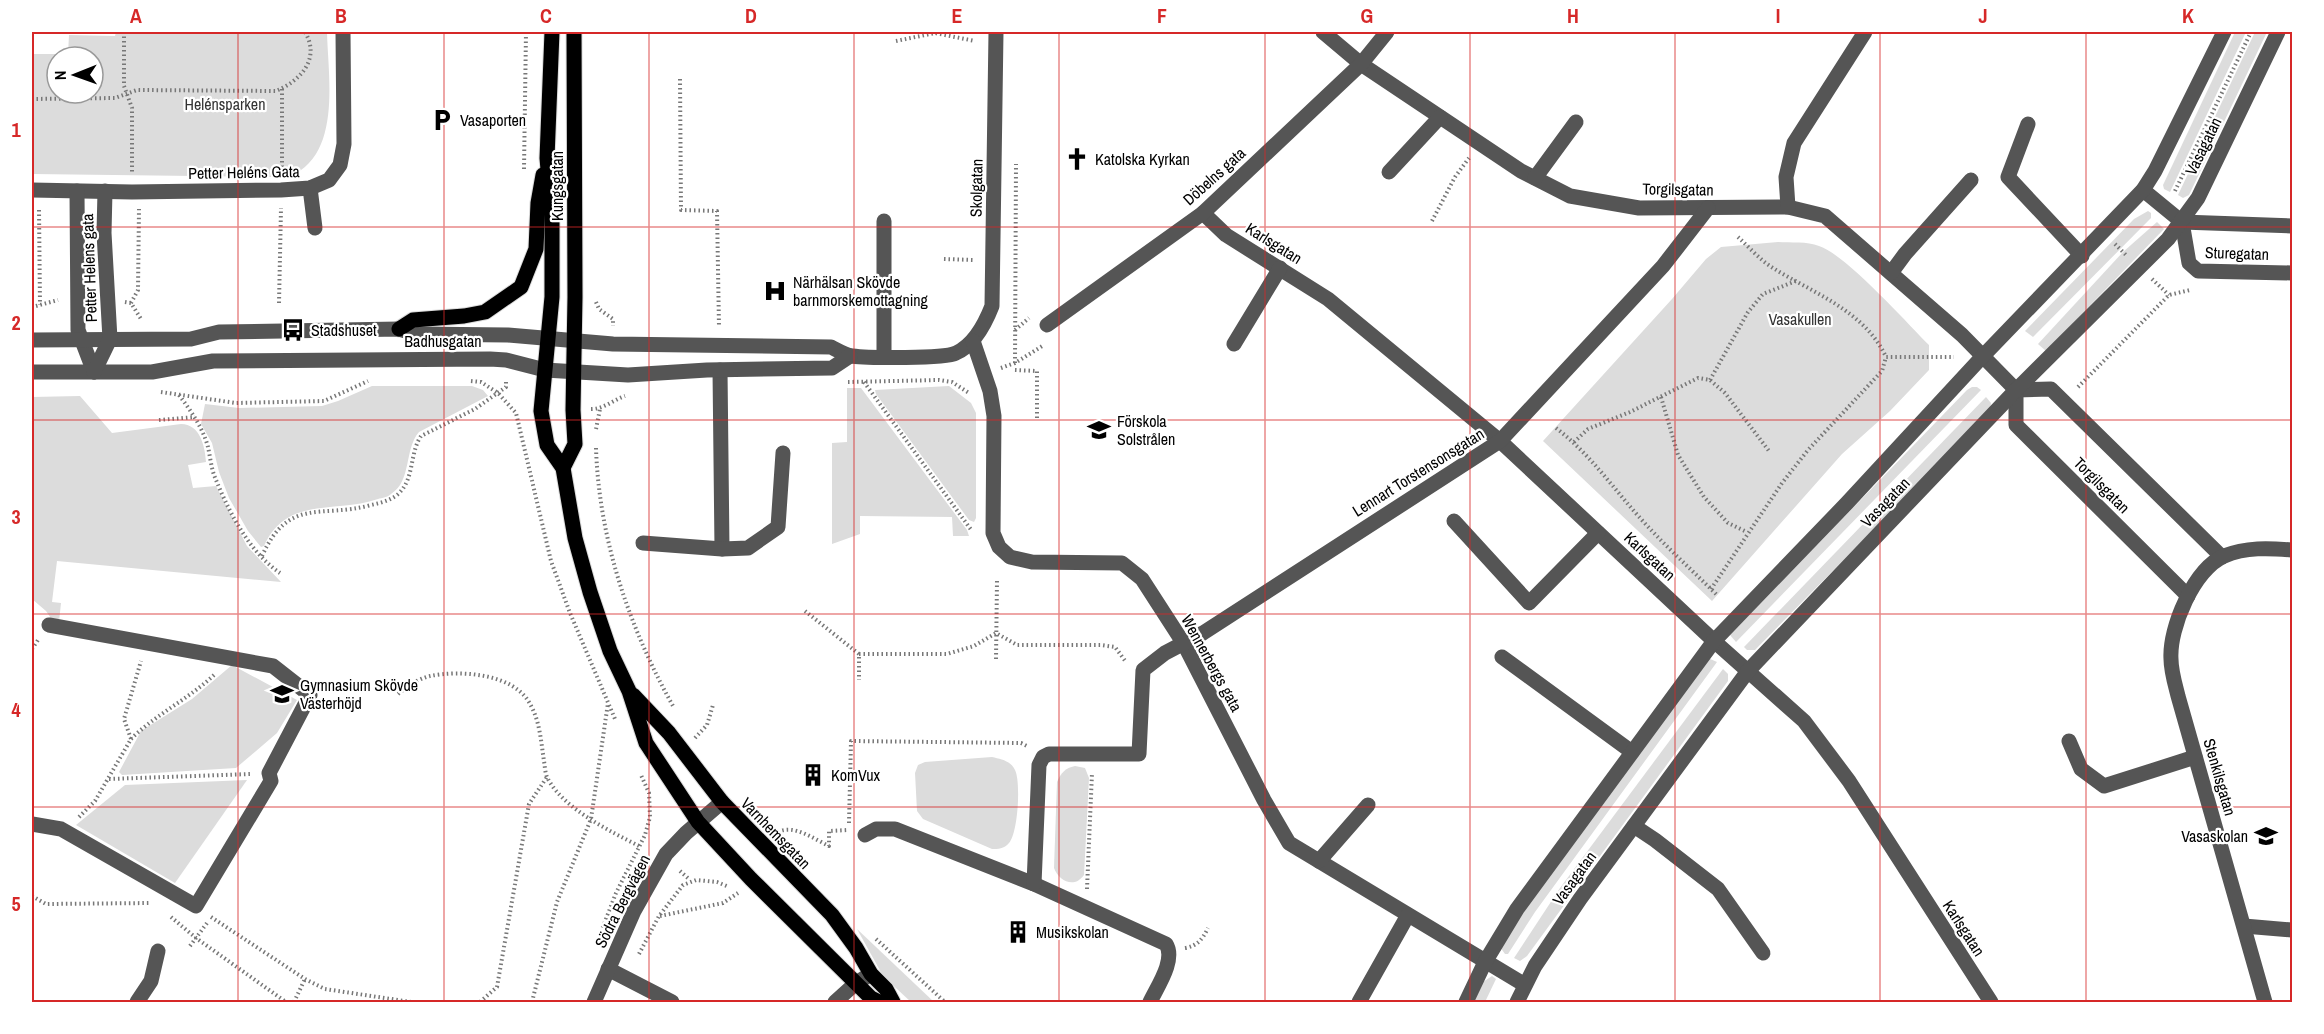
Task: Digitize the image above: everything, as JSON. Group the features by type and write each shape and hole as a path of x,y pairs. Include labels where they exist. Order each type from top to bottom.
{"main road":[{"name":"Kungsgatan","path":"545,370 552,297 552,215 547,158 552,32"},
{"name":"Kungsgatan","path":"574,32 574,341"},
{"name":"Kungsgatan","path":"399,329 413,320 485,312 521,287 536,249 538,203 547,158"},
{"path":"563,468 575,444 574,341"},
{"name":"Varnhemsgatan","path":"545,370 541,411 547,445 563,468 575,538 590,592 610,651 629,691 646,744 698,822 751,879 871,998 879,1002"},
{"name":"Varnhemsgatan","path":"629,691 669,733 722,802 832,915 856,948 871,974 886,989 893,1002"}],"street":[{"name":"Petter Heléns Gata","path":"35,196 77,191 310,188 329,180 340,165 344,144 343,32"},
{"name":"Skolgatan","path":"973,341 988,318 992,306 996,32"},
{"name":"Torgilsgatan","path":"1323,32 1361,64 1521,171 1570,196 1619,205 1666,209 1788,207 1825,216 1962,335 2016,390 2051,389 2222,557"},
{"name":"Döbelns gata","path":"1047,325 1203,213 1361,64 1387,32"},
{"path":"1788,207 1786,177 1794,143 1865,32"},
{"name":"Vasagatan","path":"1466,1002 1485,962 1517,909 1714,640 2143,190 2161,159 2224,32"},
{"name":"Vasagatan","path":"1517,1002 1535,966 1580,899 1748,670 2016,390 2168,239 2182,222 2207,180 2278,32"},
{"path":"1389,172 1440,117"},
{"path":"1535,178 1576,122"},
{"path":"2028,124 2008,177 2082,256"},
{"path":"1891,273 1971,180"},
{"path":"310,188 315,228"},
{"path":"2143,190 2182,222"},
{"name":"Petter Helens gata","path":"77,191 78,330 94,372"},
{"name":"Petter Helens gata","path":"94,372 110,339 104,233 105,191"},
{"name":"Lennart Torstensonsgatan","path":"1093,754 1139,754 1143,670 1165,653 1184,644 1500,441 1663,266 1708,208"},
{"name":"Karlsgatan","path":"1203,213 1226,235 1328,298 1500,441 1804,721 1849,781 1991,1002"},
{"path":"884,221 884,356"},
{"name":"Sturegatan","path":"2292,226 2182,222 2188,264 2198,271 2292,273"},
{"path":"1234,344 1280,268"},
{"name":"Badhusgatan","path":"32,340 191,339 219,332 399,329 414,334 508,334 613,344 831,347 850,356 955,354 973,341"},
{"name":"Wennerbergs gata","path":"973,341 990,391 994,416 993,533 999,547 1010,557 1032,562 1122,563 1142,579 1184,644 1264,800 1290,843 1525,985"},
{"name":"Badhusgatan","path":"32,372 152,372 213,361 490,359 507,360 545,370 628,375 720,370 832,368 850,356"},
{"path":"720,370 722,549"},
{"name":"Torgilsgatan","path":"2016,390 2016,424 2188,596"},
{"path":"643,543 722,549 748,548 778,527 783,453"},
{"path":"1454,521 1529,603 1598,532"},
{"path":"2222,557 2248,549 2292,550"},
{"name":"Stenkilsgatan","path":"2222,557 2202,574 2188,596 2176,623 2171,660 2178,696 2265,1002"},
{"path":"32,824 61,829 196,906 271,781 269,773 310,695 273,666 49,625"},
{"path":"1502,657 1632,752"},
{"path":"2069,741 2081,769 2104,786 2196,757"},
{"path":"1034,884 1039,765 1043,757 1049,754 1093,754"},
{"name":"Södra Bergvägen","path":"594,1002 634,911 666,854 722,802"},
{"path":"1319,861 1368,806"},
{"path":"1634,826 1718,889 1763,953"},
{"path":"866,835 876,829 895,829 1034,884 1166,944 1170,950 1169,959 1150,1002"},
{"path":"1359,1002 1408,915"},
{"path":"2244,927 2292,930"},
{"path":"137,1002 151,981 158,951"},
{"path":"608,969 672,1002"},
{"path":"835,1002 856,983 871,974"}],"path":[{"path":"124,32 124,86 132,108 136,192 138,290 131,303"},
{"path":"32,99 115,98 137,90 276,91 291,85 302,75 311,56 305,32"},
{"path":"524,170 526,32"},
{"path":"896,41 935,32 975,41"},
{"path":"680,79 681,210 717,211 719,346"},
{"path":"282,89 282,177"},
{"path":"1015,363 1017,152"},
{"path":"1432,221 1455,177 1471,155"},
{"path":"2161,159 2207,180"},
{"path":"35,196 38,306 59,300"},
{"path":"279,303 281,204"},
{"path":"1712,589 1747,532 1782,483 1808,450 1882,371 1886,357 1879,341 1848,312 1770,267 1738,237"},
{"path":"944,259 975,260"},
{"path":"1710,380 1748,312 1763,294 1796,281"},
{"path":"2069,407 2078,398 2076,389 2169,295 2184,290 2195,290"},
{"path":"593,298 599,309 613,319"},
{"path":"116,300 131,303"},
{"path":"131,303 138,316 145,322"},
{"path":"1015,330 1037,311"},
{"path":"1000,368 1015,363 1048,342"},
{"path":"1886,357 1982,357"},
{"path":"1016,370 1037,370 1037,419"},
{"path":"1574,442 1588,429 1660,398 1698,378 1710,380 1725,393 1769,451"},
{"path":"153,390 236,403 324,401 365,381 375,381"},
{"path":"469,381 481,382 498,393 516,413"},
{"path":"863,382 973,532"},
{"path":"262,556 275,532 282,525 303,514 364,507 395,496 404,488 416,443 421,436 476,409 506,387"},
{"path":"178,395 195,417 208,445 213,473 242,532 270,566 280,573"},
{"path":"1660,398 1678,455 1704,497 1728,523 1747,532"},
{"path":"595,433 600,409"},
{"path":"159,420 195,417"},
{"path":"1556,428 1574,442 1604,473 1642,520 1717,595"},
{"path":"596,444 597,485 609,551 640,640 679,716"},
{"path":"996,659 997,581"},
{"path":"805,611 859,654 947,654 974,646 996,633"},
{"path":"996,633 1017,645 1115,647 1125,662"},
{"path":"130,739 124,719 146,643"},
{"path":"859,654 859,680"},
{"path":"82,814 95,801 130,739 145,724 196,692 232,659"},
{"path":"398,694 412,683 428,676 447,674 469,674 496,679 515,688 529,702 538,722 547,777 560,795 591,819 639,846"},
{"path":"532,1002 557,902 591,819 608,703"},
{"path":"694,739 707,725 713,705"},
{"path":"689,732 699,747"},
{"path":"848,830 850,741 1021,743 1043,757"},
{"path":"1086,907 1093,754"},
{"path":"109,779 269,773"},
{"path":"480,1002 497,987 529,804 547,777"},
{"path":"780,830 795,830 829,846 829,831 838,831"},
{"path":"645,835 651,841"},
{"path":"775,835 780,840"},
{"path":"683,874 690,880 726,885 745,902"},
{"path":"627,979 659,916 676,891 690,880"},
{"path":"659,916 723,903 737,894"},
{"path":"32,896 46,904 155,903"},
{"path":"164,910 196,938 286,1002"},
{"path":"190,946 212,918 305,979 325,989 411,1002"},
{"path":"1166,944 1180,949 1192,947 1202,940 1208,928"},
{"path":"868,932 945,1002"},
{"path":"294,1002 305,979"}],"green space":[{"name":"Helénsparken","path":"116,32 327,32 329,110 326,130 320,147 310,163 295,174 287,176 32,174 33,54 45,54 45,105 105,105 105,45 68,45 69,35 115,36"},
{"path":"2235,32 2246,32 2170,192 2164,189 2163,185"},
{"path":"2255,32 2267,32 2189,195 2183,198 2178,195"},
{"path":"2148,211 2151,213 2151,218 2033,337 2025,331 2134,219"},
{"path":"2157,222 2164,229 2046,351 2038,344 2123,252"},
{"name":"Vasakullen","path":"1778,242 1814,244 1844,262 1876,290 1929,345 1929,370 1890,411 1842,454 1712,601 1543,441 1706,259 1721,247"},
{"path":"372,386 472,386 483,390 488,396 419,432 411,447 402,481 390,495 362,503 299,513 286,519 261,547 248,531 229,498 219,472 212,443 201,424 205,404 239,408 322,406"},
{"path":"949,386 971,403 976,413 976,518 974,522 969,520 875,390"},
{"path":"1972,387 1981,390 1736,642 1730,635"},
{"path":"847,388 861,388 967,530 969,536 953,536 952,517 860,516 860,534 832,544 832,443 847,442"},
{"path":"80,396 112,433 181,424 193,428 203,443 206,462 188,465 193,488 216,486 247,546 281,582 57,561 52,602 61,603 59,622 53,621 46,611 32,599 32,397"},
{"path":"1986,397 1991,403 1985,416 1755,650 1747,650 1744,647"},
{"path":"1708,658 1717,662 1535,912 1508,954 1505,954 1500,947 1526,906"},
{"path":"232,665 297,700 277,733 236,768 122,775 119,772 141,731 192,699"},
{"path":"1723,669 1728,674 1728,681 1527,956 1520,961 1514,958 1560,888"},
{"path":"992,757 1011,764 1017,776 1015,829 1007,845 992,849 923,819 917,811 915,773 918,765 925,762"},
{"path":"1075,766 1085,768 1089,778 1084,875 1076,882 1067,882 1059,877 1054,868 1057,782 1064,771"},
{"path":"247,780 175,883 76,825 125,785"},
{"path":"857,929 934,1002 911,1002 883,976"},
{"path":"1492,976 1496,979 1485,1002 1474,1002 1483,982"}],"place":[{"name":"Vasaporten","path":"442,120"},
{"name":"Katolska Kyrkan","path":"1077,159"},
{"name":"Närhälsan Skövde barnmorskemottagning","path":"775,291"},
{"name":"Stadshuset","path":"293,330"},
{"name":"Förskola Solstrålen","path":"1099,430"},
{"name":"Gymnasium Skövde Västerhöjd","path":"282,694"},
{"name":"KomVux","path":"813,775"},
{"name":"Vasaskolan","path":"2266,836"},
{"name":"Musikskolan","path":"1018,932"}]}
